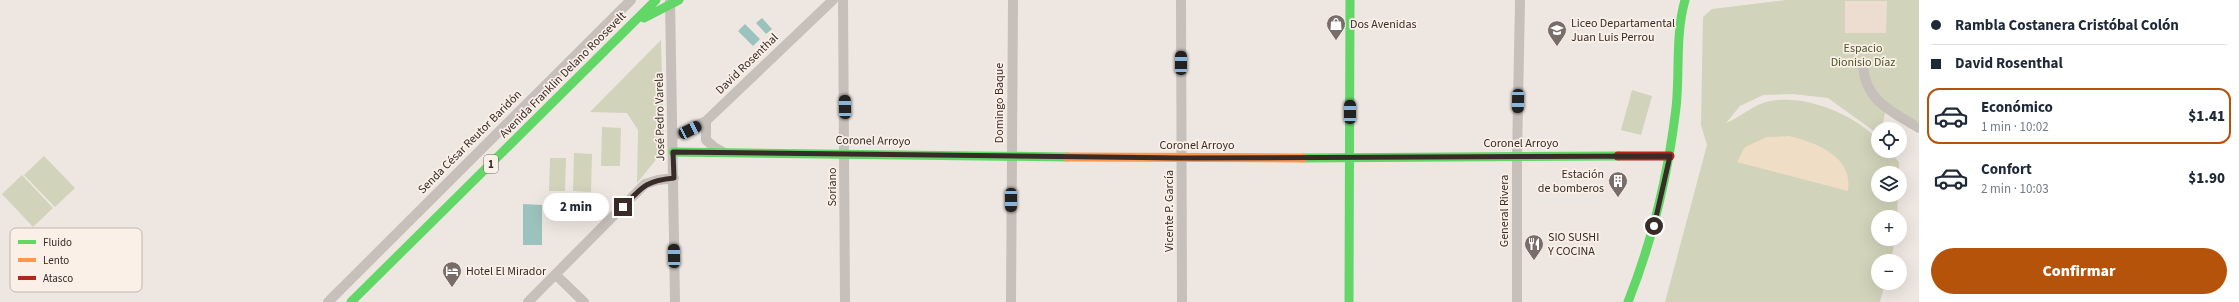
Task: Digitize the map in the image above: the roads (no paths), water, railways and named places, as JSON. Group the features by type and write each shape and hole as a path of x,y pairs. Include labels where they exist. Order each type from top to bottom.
{"street":[{"name":"Senda César Reutor Baridón","path":"328,302 631,0"},
{"name":"Avenida Franklin Delano Roosevelt","path":"352,302 656,0"},
{"name":"David Rosenthal","path":"673,136 706,121 833,0"},
{"name":"Soriano","path":"843,0 845,302"},
{"name":"Domingo Baque","path":"1010,302 1013,0"},
{"name":"Vicente P. García","path":"1181,0 1182,302"},
{"path":"1348,302 1350,0"},
{"name":"General Rivera","path":"1517,302 1517,156 1520,0"},
{"path":"1628,302 1654,226 1670,156 1677,94 1680,12 1685,0"},
{"name":"1","path":"630,26 673,2"},
{"name":"José Pedro Varela","path":"673,2 675,302"},
{"path":"1863,65 1864,79 1867,89 1886,107 1919,128"},
{"path":"706,121 706,140 714,147 724,152"},
{"name":"Coronel Arroyo","path":"673,152 1182,158 1670,156"},
{"path":"528,302 645,184 658,180 674,178"},
{"path":"556,275 584,302"}],"water":[{"path":"762,18 772,29 766,34 756,23"},
{"path":"745,24 760,39 753,46 738,31"},
{"path":"523,204 542,205 542,245 523,245"}],"place":[{"name":"Dos Avenidas","path":"1336,41"},
{"name":"Liceo Departamental Juan Luis Perrou","path":"1557,47"},
{"name":"Estación de bomberos","path":"1618,198"},
{"name":"SIO SUSHI Y COCINA","path":"1534,261"},
{"name":"Hotel El Mirador","path":"452,288"}],"park label":[{"name":"Espacio Dionisio Díaz","path":"1863,55"}]}
